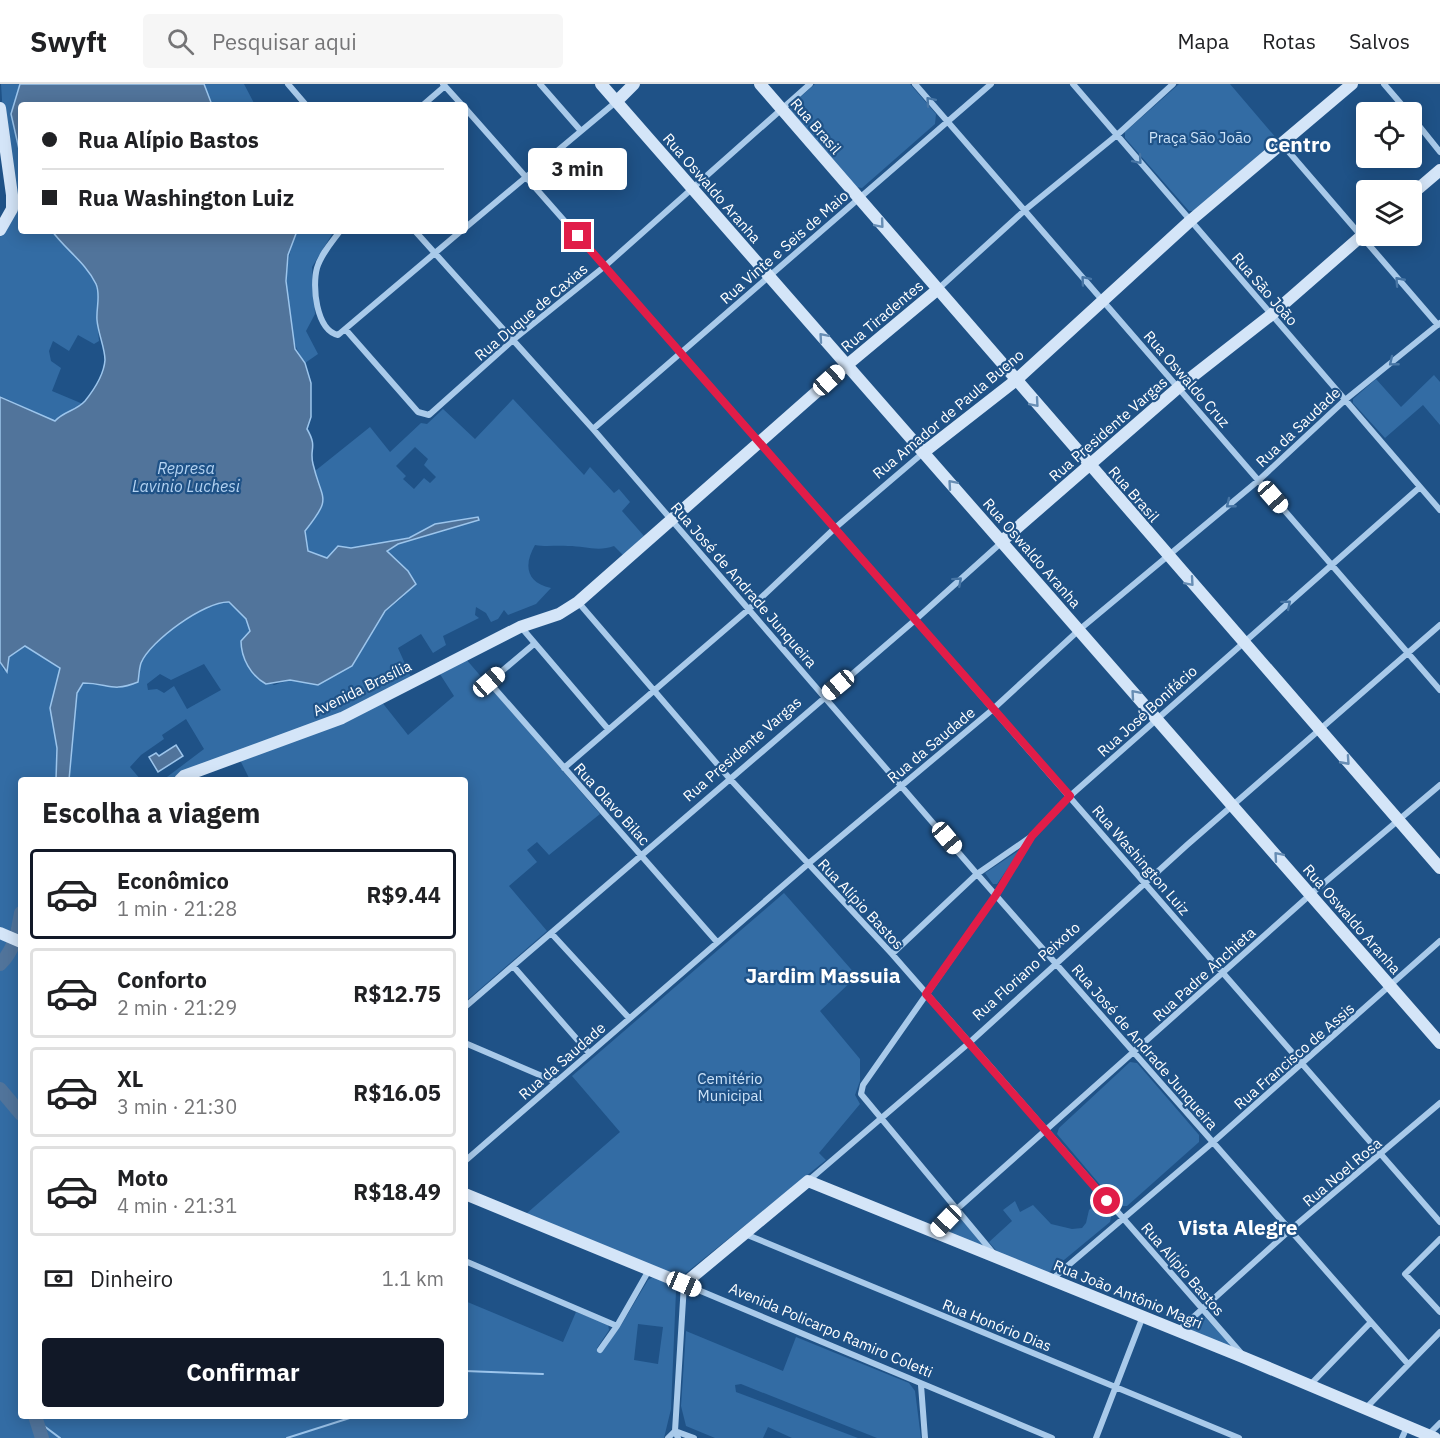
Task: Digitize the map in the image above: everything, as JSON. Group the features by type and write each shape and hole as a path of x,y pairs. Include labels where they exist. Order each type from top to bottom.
{"street":[{"path":"288,84 303,102"},
{"path":"540,84 581,130"},
{"name":"Rua Oswaldo Aranha","path":"601,84 1440,1043"},
{"path":"468,225 634,84"},
{"name":"Rua Brasil","path":"760,84 1015,381 1440,868"},
{"name":"Rua Duque de Caxias","path":"346,330 418,412 429,415 513,340 605,266 810,84"},
{"name":"Rua Oswaldo Cruz","path":"915,84 1440,690"},
{"name":"Rua Vinte e Seis de Maio","path":"593,429 991,84"},
{"name":"Rua São João","path":"1073,84 1440,510"},
{"name":"Rua Tiradentes","path":"520,627 559,614 578,602 847,364 937,290 1025,210 1117,135 1173,84"},
{"name":"Rua Amador de Paula Bueno","path":"564,768 749,609 836,528 924,452 1015,381 1190,221 1352,84"},
{"path":"1384,84 1399,102"},
{"path":"426,102 444,85 459,102"},
{"path":"0,108 12,209 0,230"},
{"name":"Rua Washington Luiz","path":"468,111 836,528 914,621 1070,796 1222,974 1440,1222"},
{"path":"1422,130 1440,152"},
{"path":"1282,144 1356,227"},
{"path":"1422,185 1440,170"},
{"path":"338,234 317,267 316,282 320,312 327,330 338,335 458,234"},
{"name":"Rua José de Andrade Junqueira","path":"418,234 593,429 977,874 1408,1364"},
{"name":"Rua Presidente Vargas","path":"468,1004 824,696 914,621 1179,387 1271,315 1356,241"},
{"path":"1372,246 1439,324"},
{"name":"Rua da Saudade","path":"468,1158 808,864 992,710 1079,630 1258,480 1345,400 1439,324"},
{"name":"Rua José Bonifácio","path":"892,954 977,874 1032,836 1070,796 1420,487"},
{"name":"Rua Alípio Bastos","path":"578,602 730,779 892,954 1245,1358"},
{"name":"Rua Floriano Peixoto","path":"684,1284 969,1043 1146,883 1440,625"},
{"path":"520,627 608,729"},
{"name":"Avenida Brasília","path":"183,777 342,717 520,627"},
{"name":"Rua Olavo Bilac","path":"534,644 489,682 717,942"},
{"name":"Rua Padre Anchieta","path":"934,1232 1311,894 1440,785"},
{"path":"997,1258 861,1094 863,1085 996,895 1032,836"},
{"path":"551,933 629,1018"},
{"path":"2,934 18,941"},
{"name":"Rua Francisco de Assis","path":"1051,1280 1212,1143 1391,987 1440,941"},
{"path":"513,966 589,1053"},
{"path":"468,1044 556,1082"},
{"name":"Rua Noel Rosa","path":"1179,1331 1201,1308 1290,1230 1381,1156 1440,1103"},
{"name":"Rua João Antônio Magri","path":"808,1181 1245,1358 1365,1409 1404,1433 1432,1437"},
{"name":"Avenida Policarpo Ramiro Coletti","path":"468,1195 1052,1438"},
{"name":"Rua Honório Dias","path":"745,1234 1239,1438"},
{"path":"1440,1239 1405,1274 1440,1312"},
{"path":"468,1262 617,1326"},
{"path":"600,1350 617,1326 649,1270"},
{"path":"678,1438 675,1431 684,1284"},
{"path":"1096,1438 1143,1316"},
{"path":"1309,1386 1371,1322"},
{"path":"1365,1409 1440,1332"},
{"path":"921,1385 925,1438"},
{"path":"1432,1437 1440,1423"},
{"path":"668,1438 675,1431"},
{"path":"675,1431 694,1438"}],"green space":[{"path":"1,84 20,84 11,114 18,145 18,234 55,234 84,265 99,292 97,318 99,341 94,344 78,335 69,351 53,341 49,351 51,361 61,368 52,391 83,404 55,421 0,396 0,236 10,224"},
{"path":"204,84 244,84 253,102 211,102"},
{"path":"815,84 910,84 936,114 935,124 862,188 856,187 789,112 790,106"},
{"name":"Praça São João","path":"1179,84 1230,84 1277,139 1195,211 1189,211 1125,138 1125,132"},
{"path":"296,234 332,234 312,267 315,314 306,331 318,354 305,363 297,350 288,317 286,280"},
{"path":"1434,375 1440,382 1440,425 1423,405 1385,438 1353,403 1353,399 1376,379 1401,407"},
{"path":"513,399 584,475 590,467 614,493 619,489 630,502 622,511 644,536 623,555 614,546 597,549 535,545 529,559 529,571 536,581 551,588 536,604 508,615 504,610 498,619 491,622 486,613 476,607 475,615 479,618 443,636 446,645 433,653 421,634 398,648 411,677 341,714 182,777 167,777 204,749 186,719 162,735 164,739 141,755 130,767 138,777 69,777 77,693 83,683 121,687 137,682 141,663 155,644 179,624 206,608 228,602 246,619 251,631 247,634 247,653 250,665 253,670 274,685 290,680 318,685 352,666 386,611 404,596 408,571 387,551 398,544 479,520 477,517 436,524 409,538 351,548 338,546 327,558 308,551 305,531 321,509 323,497 315,471 370,427 390,452 421,423 427,424 443,409 475,439","holes":["415,447 428,459 424,465 436,477 430,483 424,478 414,489 403,479 406,476 396,466","204,664 221,690 187,709 174,686 164,693 157,689 148,690 147,684 160,674 171,680"]},
{"path":"25,646 60,668 50,708 57,748 56,777 18,777 18,907 10,931 0,927 0,662 4,671 9,657"},
{"path":"465,658 600,814 549,855 537,842 527,850 537,862 509,886 547,931 468,999 468,777 248,777 239,758 381,701 408,735 454,696 438,671"},
{"path":"1021,849 997,884 993,884 985,873"},
{"name":"Cemitério Municipal","path":"784,893 857,976 820,1011 860,1059 860,1081 855,1095 860,1104 819,1153 826,1160 681,1277 526,1214 620,1132 572,1076"},
{"path":"0,937 18,946 18,1419 468,1419 468,1302 563,1342 576,1312 608,1324 609,1330 597,1348 600,1353 620,1327 648,1280 653,1277 673,1284 676,1291 671,1409 664,1438 0,1438","holes":["638,1324 663,1327 658,1364 634,1360"]},
{"path":"1130,1062 1137,1063 1199,1135 1199,1142 1127,1206 1118,1206 1057,1134 1059,1128"},
{"path":"1100,1199 1112,1212 1110,1222 1047,1274 1000,1255 989,1242 1012,1221 1003,1210 1015,1201 1020,1212 1033,1205 1051,1224 1072,1229 1082,1228 1086,1223 1089,1210"},
{"path":"955,1215 960,1216 983,1246 944,1231 945,1226"},
{"path":"1200,1316 1205,1317 1229,1343 1229,1347 1190,1331 1190,1326"},
{"path":"686,1331 783,1371 796,1337 909,1383 915,1391 921,1438 877,1438 741,1384 735,1385 736,1392 858,1438 792,1438 768,1427 763,1438 715,1438 686,1426 681,1406"}],"water":[{"path":"20,84 204,84 211,102 18,102 18,145 11,114"},
{"name":"Represa Lavinio Luchesi","path":"54,234 296,234 288,255 286,281 295,349 305,363 311,383 311,417 307,429 313,444 312,459 323,499 314,520 305,531 308,551 327,558 338,546 351,548 409,538 435,524 478,517 479,520 398,544 387,551 408,571 416,584 385,611 352,666 318,685 290,680 266,684 261,681 248,666 241,647 241,641 250,631 246,619 229,602 206,608 166,634 146,654 141,663 138,682 122,687 83,683 77,693 69,777 56,777 57,748 50,708 60,668 25,646 9,657 7,672 0,662 0,397 55,421 85,401 95,387 105,360 97,320 96,284 87,269"},
{"path":"176,745 183,756 158,772 149,757 156,753 159,756"}],"waterway":[{"path":"0,964 12,947 18,929"},
{"path":"0,1089 18,1110"},
{"path":"468,1371 543,1374"},
{"path":"36,1419 42,1438"},
{"path":"287,1438 347,1419"},
{"path":"36,1420 60,1438"}],"district":[{"name":"Centro","path":"1298,144"},
{"name":"Jardim Massuia","path":"823,975"},
{"name":"Vista Alegre","path":"1238,1227"}],"route":[{"path":"578,236 836,528 992,710 1070,796 1032,836 996,895 926,994 1107,1201"}]}
